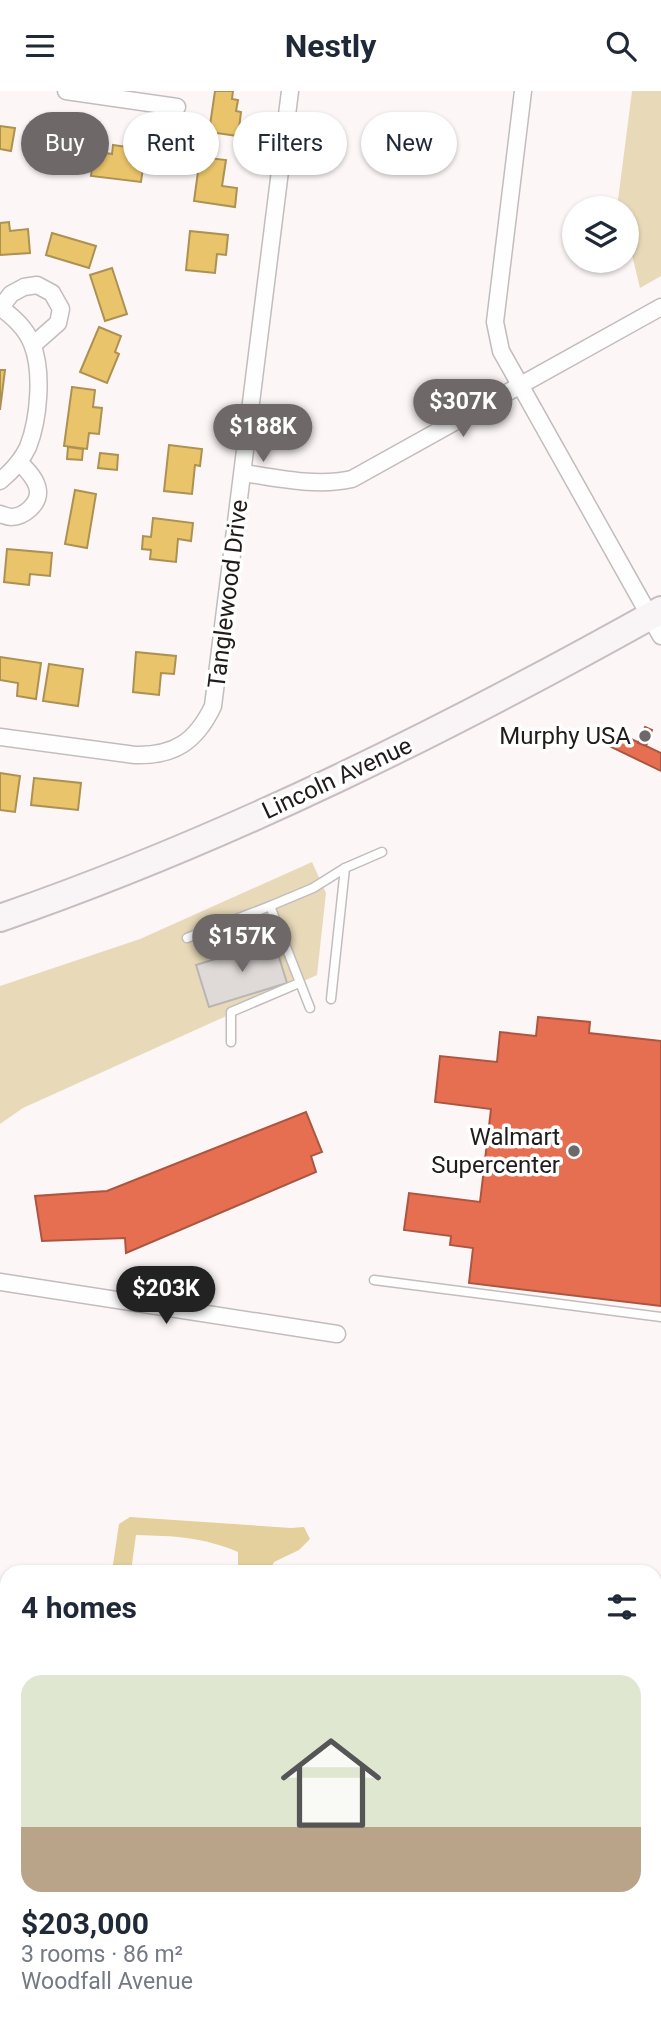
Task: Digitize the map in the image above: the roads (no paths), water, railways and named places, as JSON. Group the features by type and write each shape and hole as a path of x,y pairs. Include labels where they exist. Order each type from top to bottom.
{"main road":[{"name":"Lincoln Avenue","path":"0,918 173,852 348,775 657,621"}],"street":[{"path":"66,91 177,107"},
{"name":"Tanglewood Drive","path":"0,737 151,755 168,752 184,744 206,722 213,706 290,91"},
{"path":"523,91 495,322 501,351 657,621"},
{"path":"0,481 19,462 27,447 33,429 39,369 33,345 22,327 0,307 11,294 24,287 37,285 52,293 61,309 58,323 33,345"},
{"path":"243,473 317,483 352,479 661,307"},
{"path":"0,513 11,517 27,513 36,501 38,489 30,472 19,462"},
{"path":"0,1282 337,1334"}],"lane":[{"path":"187,938 313,888 345,868 382,852"},
{"path":"331,999 345,868"},
{"path":"270,906 310,1008"},
{"path":"231,1042 231,1012 299,983"},
{"path":"374,1280 661,1317"}],"place":[{"name":"Murphy USA","path":"645,736"},
{"name":"Walmart Supercenter","path":"574,1151"}]}
